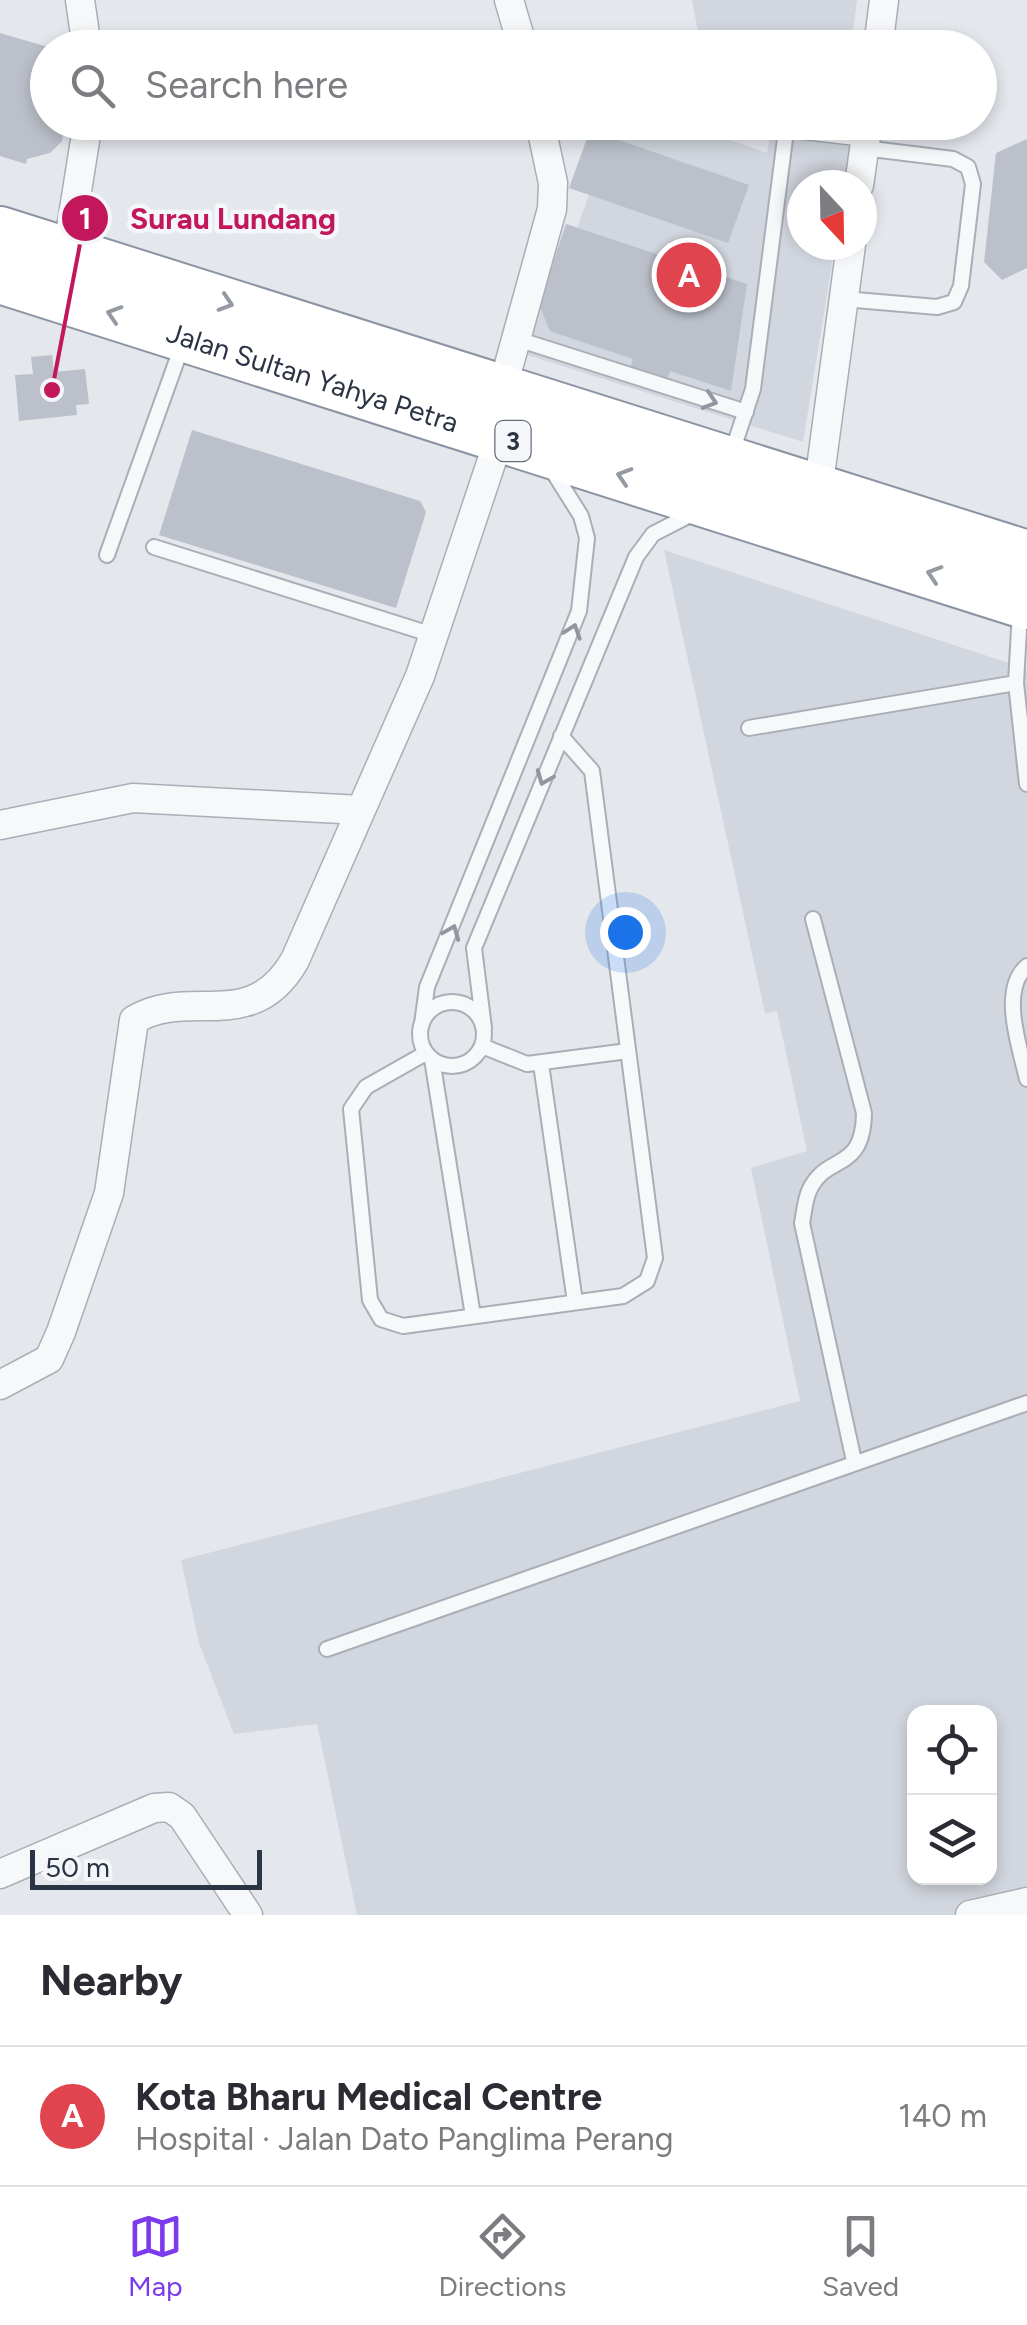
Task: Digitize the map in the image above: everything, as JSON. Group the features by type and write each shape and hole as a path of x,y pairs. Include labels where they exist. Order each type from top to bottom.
{"highway":[{"name":"Jalan Sultan Yahya Petra","path":"0,232 67,253 508,423"},
{"name":"Jalan Sultan Yahya Petra","path":"0,278 186,336 725,484 1025,587"},
{"name":"Jalan Sultan Yahya Petra","path":"725,484 818,490 1025,587"}],"street":[{"path":"80,0 84,30"},
{"path":"509,0 518,30"},
{"path":"880,30 884,0"},
{"path":"67,253 85,140"},
{"path":"0,1385 49,1359 60,1332 109,1193 134,1020 151,1013 242,1003 270,992 295,960 361,810 433,635 508,423 517,339 552,209 553,183 544,140"},
{"path":"861,170 865,140"},
{"path":"818,490 849,260"},
{"path":"0,825 133,798 361,810"},
{"path":"0,1874 154,1808 170,1807 182,1816 248,1915"},
{"path":"970,1915 1027,1902"}],"lane":[{"path":"562,736 592,771 655,1258 647,1281 636,1290 575,1302 391,1324 381,1319 370,1300 352,1109 366,1087 429,1056 458,1066 477,1056 482,1046 484,1028 474,948 636,557 653,534 725,484 753,389 785,140"},
{"path":"844,299 937,307 954,302 961,286 973,184 968,167 887,140"},
{"path":"108,555 186,336"},
{"path":"517,339 746,412"},
{"path":"473,1316 422,1024 427,987 579,612 587,557 581,516 559,477 508,423"},
{"path":"154,547 433,635"},
{"path":"1025,587 1016,683 1027,784"},
{"path":"749,728 1016,683"},
{"path":"813,918 864,1113 864,1136 852,1156 830,1168 809,1190 802,1223 854,1461"},
{"path":"1027,966 1021,971 1014,998 1027,1079"},
{"path":"422,1024 434,1008 454,1002 473,1010 484,1028"},
{"path":"482,1046 514,1060 541,1064 628,1051"},
{"path":"541,1064 575,1302"},
{"path":"327,1648 1027,1403"}],"shaded area":[{"path":"692,0 857,0 853,30 698,30"},
{"path":"609,140 730,140 767,153 769,140 852,140 847,170 787,170 787,260 833,260 803,442 521,353 566,224 577,228"},
{"path":"664,550 1027,669 1027,1915 357,1915 317,1724 234,1734 199,1643 181,1560 800,1401 751,1168 807,1151 777,1011 765,1013"}],"building":[{"path":"0,33 30,42 30,140 62,140 50,153 27,159 26,164 0,156"},
{"path":"1027,139 1027,268 1002,280 984,262 996,153"},
{"path":"586,140 619,140 749,185 728,243 569,188"},
{"path":"566,224 747,284 731,391 670,371 665,386 628,374 633,359 550,331 539,305"},
{"path":"52,355 54,372 85,369 89,404 76,405 77,415 19,421 15,375 33,374 31,357"},
{"path":"192,430 420,501 426,512 396,608 159,535"}],"place":[{"name":"Kota Bharu Medical Centre","path":"689,275"},
{"name":"Surau Lundang","path":"52,390"}]}
